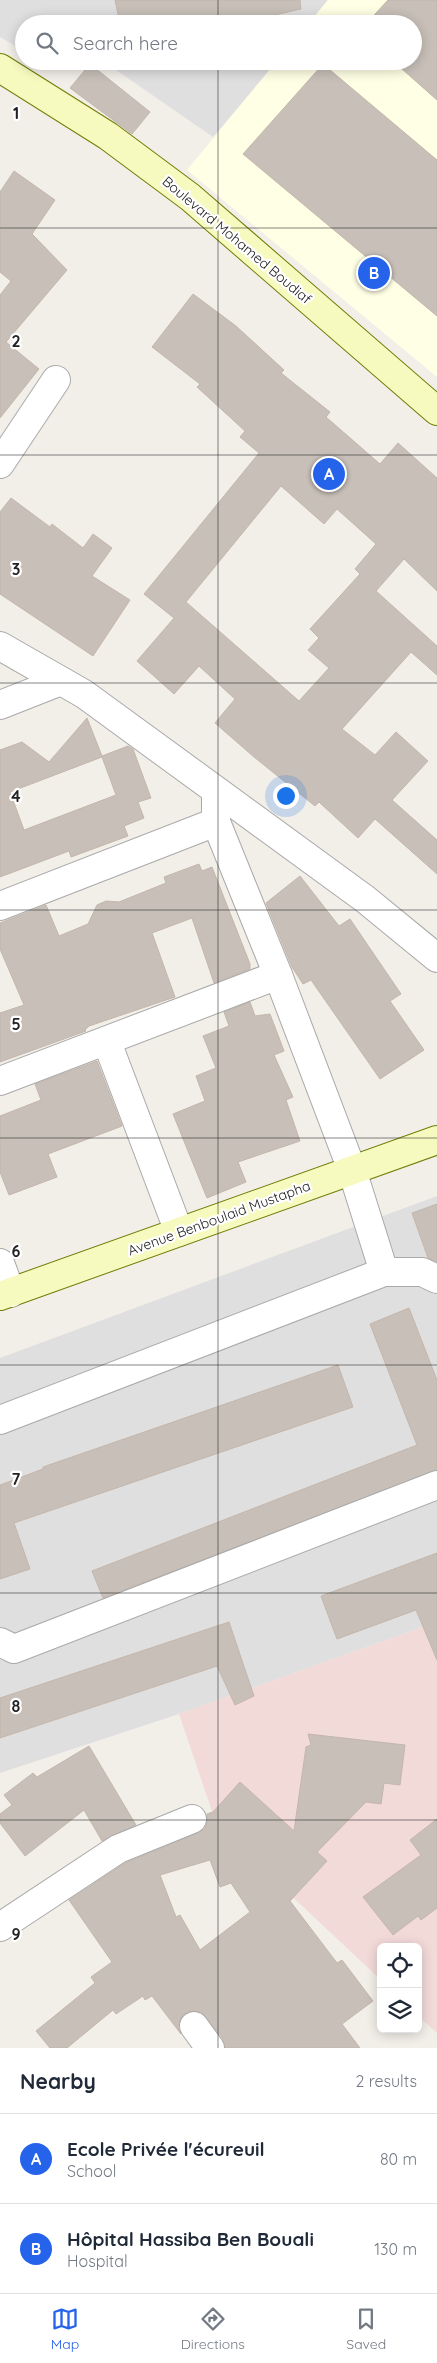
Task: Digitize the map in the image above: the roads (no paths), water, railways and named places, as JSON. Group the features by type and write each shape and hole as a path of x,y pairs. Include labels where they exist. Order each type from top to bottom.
{"main road":[{"name":"Boulevard Mohamed Boudiaf","path":"0,68 108,136 190,197 437,411"},
{"name":"Avenue Benboulaid Mustapha","path":"5,1294 437,1140"}],"street":[{"path":"0,464 56,380"},
{"path":"0,646 84,694 365,899 437,958"},
{"path":"0,705 61,681"},
{"path":"216,792 216,822 278,975 352,1170 384,1272"},
{"path":"0,906 216,822"},
{"path":"0,1081 107,1042 278,975"},
{"path":"107,1042 179,1232"},
{"path":"0,1263 5,1294"},
{"path":"0,1420 384,1272 422,1272 437,1279"},
{"path":"0,1642 14,1650 437,1485"},
{"path":"0,1927 118,1850 192,1819"},
{"path":"194,2026 210,2048"}],"place":[{"name":"Hôpital Hassiba Ben Bouali","path":"374,273"},
{"name":"Ecole Privée l'écureuil","path":"329,474"}]}
